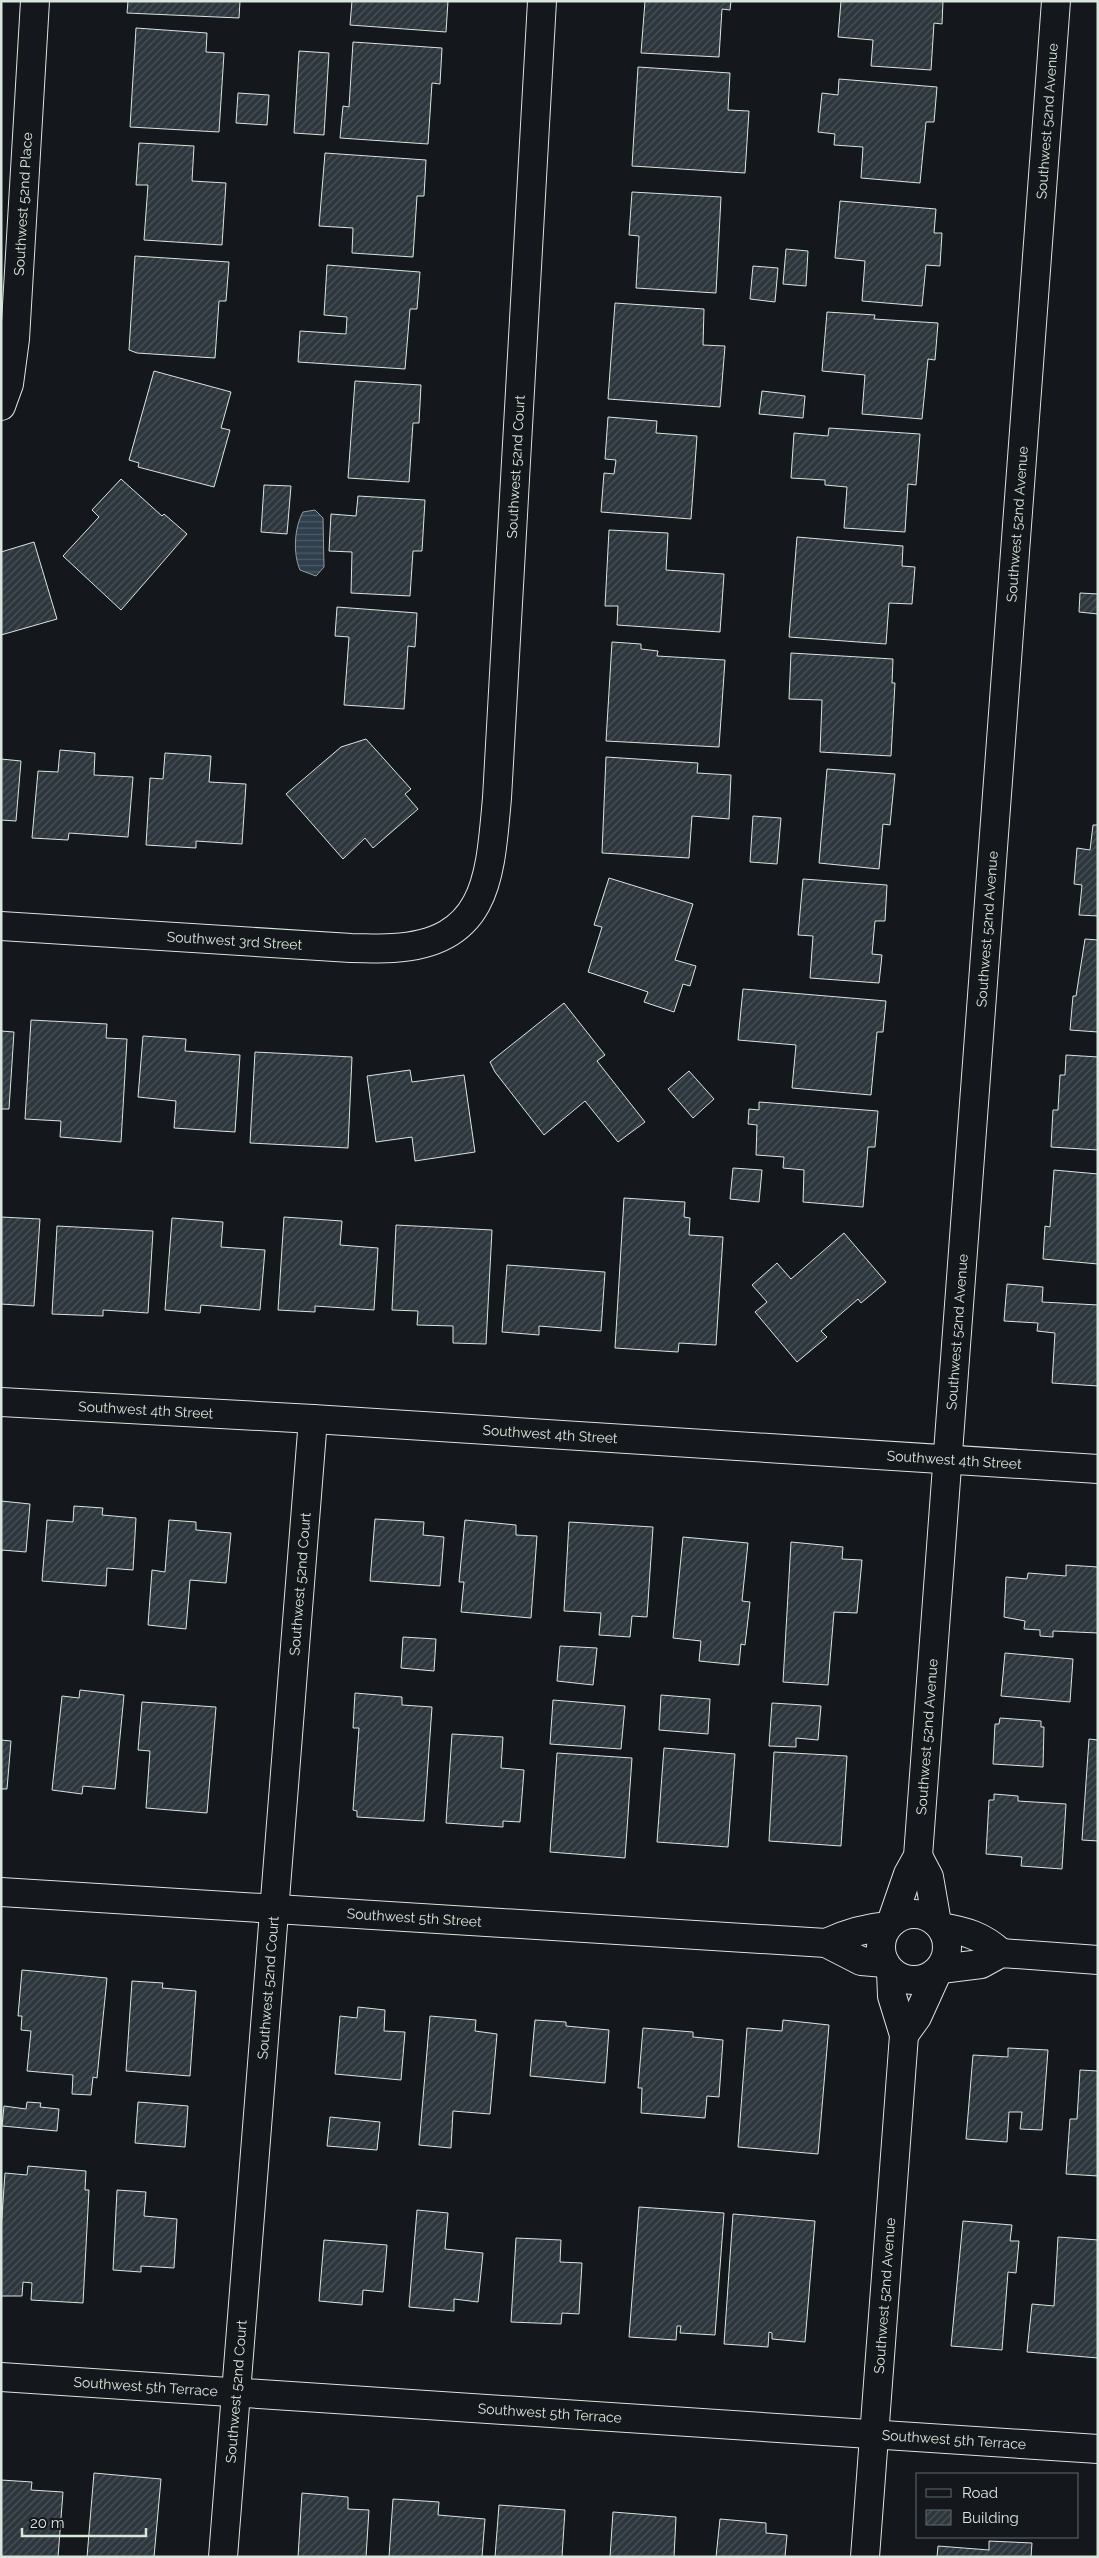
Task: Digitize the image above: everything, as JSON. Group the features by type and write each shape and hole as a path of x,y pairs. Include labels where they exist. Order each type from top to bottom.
{"street":[{"name":"Southwest 52nd Place","path":"1,406 9,384 14,339 35,1"},
{"name":"Southwest 52nd Court","path":"463,923 476,907 484,889 489,867 496,808 542,1"},
{"name":"Southwest 52nd Avenue","path":"890,1924 908,1874 918,1856 1056,1"},
{"name":"Southwest 3rd Street","path":"1,926 350,948 394,948 423,943 443,936 463,923"},
{"name":"Southwest 4th Street","path":"1,1402 1098,1469"},
{"name":"Southwest 52nd Court","path":"223,2557 276,1911 313,1420"},
{"path":"904,2034 917,2017 948,1953 948,1944 939,1925 929,1877 918,1856"},
{"name":"Southwest 5th Street","path":"1,1892 276,1911 826,1943 861,1961 888,1967 899,1977 919,1980 939,1971 981,1964 1001,1953 988,1941 968,1931 939,1925 920,1914 900,1917 890,1924 848,1933 826,1943"},
{"path":"888,1967 881,1944 890,1924"},
{"path":"1001,1953 1098,1960"},
{"name":"Southwest 52nd Avenue","path":"865,2557 904,2034 892,1996 888,1967"},
{"name":"Southwest 5th Terrace","path":"1,2377 1098,2449"}],"water":[{"path":"315,510 323,518 324,567 316,576 300,570 296,556 296,533 300,518 303,512"}],"building":[{"path":"128,1 240,1 239,18 127,13"},
{"path":"352,1 448,1 446,32 350,25"},
{"path":"645,1 731,1 730,10 722,9 719,57 641,53"},
{"path":"841,1 943,1 942,24 934,23 931,70 871,66 873,40 838,37"},
{"path":"136,28 207,33 206,52 224,53 219,132 130,127"},
{"path":"353,42 442,48 440,84 432,83 428,144 340,138 343,106 349,107"},
{"path":"299,51 329,53 324,135 294,133"},
{"path":"638,67 730,73 728,110 749,111 745,173 632,166"},
{"path":"839,79 937,87 934,122 926,122 920,183 861,178 863,147 834,145 835,134 818,132 822,93 838,95"},
{"path":"238,93 269,95 267,125 236,123"},
{"path":"139,143 194,146 192,181 226,183 222,245 144,240 148,185 136,185"},
{"path":"325,153 426,160 424,196 417,196 413,257 352,253 353,228 319,226"},
{"path":"632,192 721,197 716,293 636,288 639,236 629,235"},
{"path":"840,201 936,209 934,233 942,233 940,266 926,265 922,306 862,301 865,261 835,258"},
{"path":"786,249 808,251 806,286 783,284"},
{"path":"135,256 229,262 226,301 219,301 215,358 137,353 129,350"},
{"path":"327,265 420,272 417,309 410,309 405,369 298,362 300,331 346,334 347,317 324,315"},
{"path":"753,266 778,268 775,302 750,299"},
{"path":"615,303 704,309 703,345 725,346 720,407 608,399"},
{"path":"827,312 875,315 874,319 938,323 935,360 928,359 922,419 862,414 865,375 822,371"},
{"path":"154,371 231,392 221,428 230,430 214,487 138,467 139,463 129,460"},
{"path":"355,381 421,385 419,423 413,423 409,482 348,478"},
{"path":"762,391 805,396 803,418 759,414"},
{"path":"608,417 657,421 656,433 697,436 691,519 601,512 604,473 614,474 616,460 605,459"},
{"path":"829,428 920,434 916,485 908,484 905,532 844,528 847,487 825,485 825,480 791,478 794,433 828,436"},
{"path":"121,479 162,516 164,514 187,534 121,610 63,556 99,517 92,510"},
{"path":"264,485 291,486 287,534 261,532"},
{"path":"358,496 425,500 422,551 413,551 410,596 351,593 352,552 329,551 331,514 356,516"},
{"path":"609,530 668,533 666,570 724,574 720,632 617,625 618,606 605,606"},
{"path":"797,537 903,546 902,566 915,567 912,604 889,603 886,644 789,637"},
{"path":"34,542 57,619 1,635 1,552"},
{"path":"1080,593 1098,594 1098,614 1079,612"},
{"path":"337,607 417,613 415,647 408,646 404,709 344,705 349,637 335,636"},
{"path":"612,642 641,644 641,649 658,651 657,656 725,660 719,747 606,741"},
{"path":"791,653 893,659 892,683 895,683 891,756 820,752 822,700 789,699"},
{"path":"366,739 411,789 405,794 418,809 373,848 365,838 343,859 286,794 341,747"},
{"path":"60,750 95,753 94,775 133,777 128,837 69,833 68,840 32,838 38,771 58,772"},
{"path":"165,753 211,756 209,782 246,784 242,844 196,841 196,848 146,845 150,778 163,779"},
{"path":"606,757 698,763 697,773 731,775 729,819 692,816 689,858 602,853"},
{"path":"1,759 21,761 16,821 1,820"},
{"path":"827,769 895,774 890,825 883,824 879,869 819,863"},
{"path":"753,816 781,818 777,864 750,862"},
{"path":"1093,825 1098,825 1098,916 1079,915 1082,885 1074,884 1077,848 1090,850"},
{"path":"609,878 693,904 675,960 696,966 690,986 683,984 674,1012 644,1002 648,992 588,972 602,927 594,925"},
{"path":"803,879 887,885 885,921 875,921 872,954 882,955 879,983 810,978 813,936 798,935"},
{"path":"1085,939 1098,940 1098,1032 1070,1030 1073,996 1076,996"},
{"path":"743,989 886,1001 883,1032 877,1032 871,1095 792,1088 796,1045 738,1040"},
{"path":"564,1003 605,1055 597,1061 645,1122 618,1142 585,1101 544,1135 495,1072 490,1062"},
{"path":"31,1020 107,1024 106,1038 127,1039 121,1142 60,1137 61,1121 25,1119"},
{"path":"1,1031 14,1032 9,1109 1,1109"},
{"path":"143,1036 186,1039 185,1051 240,1055 235,1132 174,1128 176,1101 138,1097"},
{"path":"255,1052 352,1057 348,1148 250,1143"},
{"path":"1066,1055 1098,1057 1098,1150 1051,1147 1053,1110 1058,1110 1060,1075 1065,1075"},
{"path":"410,1070 412,1082 464,1075 475,1152 415,1161 412,1137 376,1142 367,1076"},
{"path":"689,1071 714,1099 693,1118 668,1089"},
{"path":"759,1102 878,1111 875,1147 868,1147 863,1207 803,1202 804,1170 783,1168 784,1157 756,1155 757,1125 748,1124 749,1109 759,1110"},
{"path":"733,1168 762,1170 759,1202 730,1199"},
{"path":"1054,1170 1098,1174 1098,1264 1043,1259 1045,1226 1050,1227"},
{"path":"624,1198 685,1202 684,1217 690,1218 689,1235 723,1237 716,1345 679,1343 678,1352 615,1348"},
{"path":"1,1217 40,1219 34,1306 1,1304"},
{"path":"284,1217 342,1221 340,1245 378,1248 374,1310 315,1306 315,1312 278,1310"},
{"path":"172,1218 223,1222 221,1247 265,1250 260,1310 201,1305 200,1313 165,1310"},
{"path":"396,1225 492,1230 486,1344 453,1343 453,1326 417,1325 418,1311 392,1310"},
{"path":"57,1226 153,1231 148,1313 103,1310 103,1316 52,1314"},
{"path":"844,1233 886,1282 861,1303 858,1299 821,1331 827,1337 797,1362 755,1312 767,1302 752,1285 777,1263 791,1279"},
{"path":"507,1265 605,1272 601,1331 539,1326 539,1335 502,1332"},
{"path":"1007,1284 1043,1287 1042,1302 1098,1305 1098,1386 1052,1383 1055,1333 1037,1331 1038,1323 1004,1321"},
{"path":"1,1501 30,1504 26,1552 2,1550 1,1555"},
{"path":"74,1506 103,1508 102,1515 136,1518 133,1570 107,1568 106,1586 42,1581 47,1520 73,1522"},
{"path":"375,1519 424,1522 423,1535 444,1537 440,1586 370,1581"},
{"path":"169,1520 196,1522 196,1530 231,1533 226,1583 190,1580 186,1629 148,1625 152,1570 165,1572"},
{"path":"465,1520 516,1525 516,1535 537,1536 531,1618 461,1612 464,1582 459,1582"},
{"path":"569,1522 653,1527 647,1617 632,1616 630,1637 599,1635 601,1613 564,1611"},
{"path":"683,1537 748,1543 742,1601 750,1602 745,1645 741,1644 739,1665 699,1661 701,1641 673,1638"},
{"path":"791,1542 843,1547 842,1559 862,1560 857,1613 834,1612 828,1685 783,1682"},
{"path":"1066,1565 1098,1567 1098,1633 1053,1631 1053,1637 1040,1636 1040,1630 1024,1629 1025,1621 1004,1617 1006,1577 1027,1579 1028,1573 1066,1576"},
{"path":"403,1637 436,1639 434,1671 401,1668"},
{"path":"560,1646 597,1648 593,1685 557,1681"},
{"path":"1005,1653 1073,1659 1070,1702 1001,1696"},
{"path":"80,1690 124,1695 115,1789 83,1786 82,1794 52,1790 62,1696 79,1698"},
{"path":"355,1693 402,1697 402,1705 432,1707 424,1821 357,1817 357,1811 353,1810 359,1728 353,1728"},
{"path":"661,1695 710,1699 708,1734 659,1730"},
{"path":"553,1700 625,1706 621,1749 550,1744"},
{"path":"142,1702 216,1707 207,1813 146,1808 150,1751 138,1750"},
{"path":"772,1703 821,1706 818,1740 796,1738 796,1747 769,1746"},
{"path":"1000,1718 1041,1721 1041,1727 1044,1727 1043,1767 993,1764 995,1724 999,1724"},
{"path":"452,1734 503,1737 501,1768 524,1770 520,1822 503,1821 503,1827 446,1823"},
{"path":"1089,1739 1098,1740 1098,1841 1082,1840"},
{"path":"1,1740 11,1741 7,1789 1,1789"},
{"path":"664,1748 735,1754 728,1847 657,1842"},
{"path":"774,1752 847,1756 841,1846 769,1841"},
{"path":"557,1753 632,1758 625,1858 550,1852"},
{"path":"994,1794 1018,1796 1018,1801 1066,1804 1062,1869 1021,1866 1022,1857 986,1854 989,1800 994,1800"},
{"path":"22,1970 107,1978 97,2078 93,2077 91,2095 72,2094 73,2075 27,2071 31,2031 21,2030 22,2016 18,2016"},
{"path":"132,1981 163,1983 162,1988 196,1991 190,2076 126,2071"},
{"path":"358,2007 385,2010 384,2031 405,2032 401,2080 335,2074 340,2016 357,2018"},
{"path":"430,2016 476,2020 475,2031 497,2034 490,2114 453,2111 451,2148 419,2145"},
{"path":"535,2020 566,2022 566,2026 609,2030 605,2083 530,2076"},
{"path":"783,2020 829,2025 818,2154 738,2147 747,2028 782,2031"},
{"path":"643,2028 693,2032 693,2037 723,2040 719,2097 707,2096 705,2118 641,2113 642,2088 638,2088"},
{"path":"1008,2048 1048,2050 1042,2130 1020,2129 1022,2112 1009,2112 1007,2142 966,2139 973,2055 1008,2057"},
{"path":"1080,2070 1098,2071 1098,2176 1066,2174 1070,2119 1077,2119"},
{"path":"27,2102 41,2103 40,2107 59,2109 57,2131 2,2126 4,2106 26,2109"},
{"path":"138,2102 188,2106 185,2147 135,2143"},
{"path":"330,2117 380,2122 377,2150 327,2146"},
{"path":"28,2166 86,2171 85,2190 89,2190 83,2303 31,2300 32,2283 23,2282 22,2296 1,2296 1,2230 5,2173 27,2175"},
{"path":"117,2190 146,2192 144,2216 177,2219 174,2268 141,2266 141,2272 113,2270"},
{"path":"639,2207 724,2213 715,2335 680,2333 681,2326 677,2326 676,2340 629,2337"},
{"path":"417,2210 448,2213 445,2249 483,2253 478,2302 454,2299 454,2311 409,2307"},
{"path":"733,2214 815,2221 805,2342 772,2339 772,2333 769,2332 768,2347 724,2344"},
{"path":"963,2221 1012,2225 1010,2241 1019,2241 1016,2273 1008,2272 1002,2350 951,2346"},
{"path":"1058,2237 1098,2240 1098,2358 1027,2352 1032,2304 1054,2306"},
{"path":"516,2238 561,2240 560,2262 582,2263 579,2314 562,2313 561,2324 511,2322"},
{"path":"324,2240 387,2245 383,2292 363,2290 362,2305 319,2301"},
{"path":"94,2473 161,2479 154,2557 87,2557"},
{"path":"1,2480 32,2482 31,2490 63,2492 58,2557 1,2557"},
{"path":"302,2493 348,2497 348,2509 369,2510 366,2557 298,2557"},
{"path":"393,2499 439,2502 438,2515 485,2519 482,2557 389,2557"},
{"path":"499,2505 565,2510 562,2557 495,2557"},
{"path":"613,2512 676,2517 674,2557 610,2557"},
{"path":"720,2519 766,2523 766,2533 787,2535 785,2557 716,2557"},
{"path":"989,2541 1032,2543 1031,2557 937,2557 938,2546 989,2550"}]}
